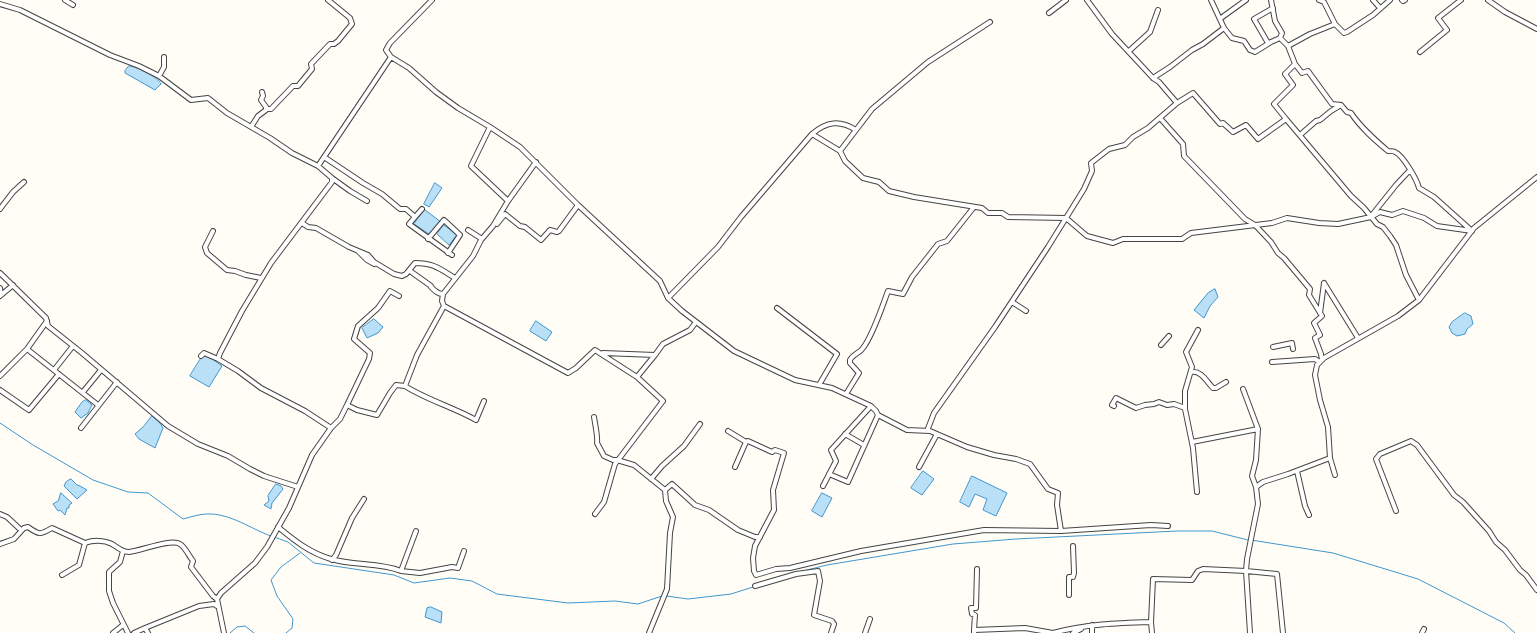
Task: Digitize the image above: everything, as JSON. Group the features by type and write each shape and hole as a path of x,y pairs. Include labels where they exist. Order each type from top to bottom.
{"street":[{"path":"65,0 73,5"},
{"path":"251,127 266,109 271,109 293,86 298,86 312,69 311,64 330,44 334,44 338,41 352,24 350,18 328,0"},
{"path":"432,0 390,43 386,50 391,58 409,68 436,92 458,108 520,147 578,205 660,281 668,298 682,312 734,351 795,380 832,388 846,394 871,406 878,415 907,430 927,431 967,447 1030,464 1048,488 1058,493 1057,505 1061,531"},
{"path":"1049,13 1066,0"},
{"path":"1087,0 1108,29 1153,78 1160,82 1162,87 1177,103"},
{"path":"1211,0 1221,18 1224,28 1232,38 1244,41 1250,50 1255,52 1268,43 1280,38"},
{"path":"1221,18 1246,0"},
{"path":"1271,0 1275,21 1282,33 1280,38"},
{"path":"1319,0 1324,2 1335,24 1344,33 1373,15 1390,0"},
{"path":"1373,0 1380,8"},
{"path":"1420,52 1447,30 1438,18 1461,0"},
{"path":"1488,0 1505,12 1537,29"},
{"path":"0,4 20,10 110,55 139,66 159,76 191,100 208,98 227,113 292,153 318,166 350,191 367,201"},
{"path":"1268,43 1254,19 1273,8"},
{"path":"1129,51 1150,32 1158,10"},
{"path":"840,151 872,109 928,62 990,22"},
{"path":"1288,46 1310,34 1335,24"},
{"path":"1153,78 1224,28"},
{"path":"1280,38 1288,46 1295,64 1302,73 1308,71 1332,104 1341,105 1347,112 1351,113 1357,123 1373,139 1388,151 1394,151 1400,156 1417,180 1419,188 1434,198 1472,231"},
{"path":"159,76 164,67 164,57"},
{"path":"318,166 391,58"},
{"path":"1295,64 1285,74 1293,85 1274,104 1351,196 1376,224 1383,227 1396,245 1406,275 1419,300"},
{"path":"262,92 263,96 261,100 266,109"},
{"path":"927,431 934,413 1012,302 1084,189 1092,171 1091,163 1109,149 1125,145 1133,137 1192,93 1220,124 1224,123 1234,132 1246,125 1258,139 1286,119"},
{"path":"1300,134 1316,121 1320,120 1341,105"},
{"path":"1160,118 1183,144 1184,156 1245,219 1255,225 1310,289 1309,295 1320,313"},
{"path":"668,298 718,247 741,217 812,134 819,128 828,124 842,123 856,130"},
{"path":"490,127 471,166 508,201"},
{"path":"812,134 840,151 845,161 863,178 879,182 889,191 914,197 982,208 988,213 1002,213 1008,216 1066,218 1087,236 1113,243 1123,239 1182,239 1191,233 1272,223 1287,218 1319,223 1338,224 1371,217 1380,212 1392,215 1403,211 1424,218 1437,226 1472,231"},
{"path":"324,157 382,194 400,209 406,209 416,217"},
{"path":"536,162 508,201 495,223 482,239 473,256 443,294 442,301 444,306 568,373 576,368 595,350 603,353 637,377 663,401 617,460 613,468 604,502 595,514"},
{"path":"1371,217 1410,170"},
{"path":"1335,475 1330,458 1328,427 1320,400 1315,375 1316,369 1321,361 1398,316 1419,300 1472,231 1537,177"},
{"path":"218,359 239,316 261,278 332,182 332,178"},
{"path":"0,209 13,192 24,182"},
{"path":"495,223 494,227 505,214 541,240 550,230 557,232 559,231 578,205"},
{"path":"846,394 859,373 850,363 850,360 862,350 870,338 888,291 903,294 912,277 938,244 947,241 974,207"},
{"path":"422,209 409,224 428,239 450,254 460,235 444,220 428,239"},
{"path":"302,222 308,227 316,228 349,248 368,255 379,265 394,274 402,276 410,271 416,263 432,264 455,278"},
{"path":"468,230 482,239"},
{"path":"213,231 205,247 206,253 228,270 235,271 246,276 261,278"},
{"path":"410,271 431,286 434,290 440,294 443,294"},
{"path":"0,273 46,318 48,326 117,382 163,422 191,440 228,456 250,470 298,487"},
{"path":"1321,361 1321,354 1315,338 1320,335 1314,323 1322,316 1320,313 1324,283 1358,338"},
{"path":"1,296 13,285"},
{"path":"0,288 1,296"},
{"path":"224,633 217,599 221,593 255,563 267,547 298,487 312,455 331,428 340,419 369,359 370,353 354,339 358,326 378,308 390,291 399,296"},
{"path":"1012,302 1026,311"},
{"path":"405,386 417,355 444,306"},
{"path":"777,308 837,354 819,385"},
{"path":"0,376 27,348 47,321"},
{"path":"637,377 663,344 690,330 696,322"},
{"path":"1197,492 1192,442 1185,408 1185,391 1192,367 1186,352 1198,330"},
{"path":"1161,345 1169,336"},
{"path":"1273,347 1292,343 1293,350"},
{"path":"54,370 73,346"},
{"path":"27,348 98,405"},
{"path":"201,356 204,353 218,359 238,371 260,388 311,414 331,428"},
{"path":"603,353 655,355"},
{"path":"1272,362 1315,359 1321,361"},
{"path":"83,392 101,370"},
{"path":"1191,372 1197,372 1202,375 1213,388 1216,388 1226,382"},
{"path":"0,390 29,410 59,374"},
{"path":"81,428 117,382"},
{"path":"347,405 357,410 377,415 396,385 405,386 431,400 461,412 476,420 484,401"},
{"path":"1243,390 1258,429 1256,460 1252,476 1256,487 1258,504 1246,570 1250,633"},
{"path":"1114,406 1112,405 1116,398 1136,408 1159,402 1167,405 1174,404 1185,408"},
{"path":"824,486 836,461 831,450 871,406"},
{"path":"829,474 848,482 878,415"},
{"path":"594,417 597,425 597,443 601,448 602,454 613,460 634,465 665,490 666,501 673,517 671,525 667,589 649,633"},
{"path":"651,479 662,466 684,446 700,424"},
{"path":"1192,442 1258,429"},
{"path":"728,431 746,442 748,441 772,452 776,450 784,452 773,490 774,510 755,546 753,558 754,571 756,575 776,569 790,568 861,551 984,530 1061,531 1144,525 1168,526"},
{"path":"845,434 864,445"},
{"path":"919,467 937,434"},
{"path":"1396,511 1376,459 1380,454 1411,441 1417,445 1454,495 1463,502 1490,531 1496,542 1505,550 1520,570 1526,574 1537,590"},
{"path":"735,467 746,442"},
{"path":"1256,487 1263,482 1330,458"},
{"path":"1297,471 1305,506 1309,515"},
{"path":"665,490 672,484 695,505 709,510 738,530 755,537 760,537"},
{"path":"332,560 336,555 352,518 364,499"},
{"path":"0,514 7,517 22,530"},
{"path":"0,544 14,539 24,528 28,527 37,533 43,533 52,528 85,543 92,540 110,543 128,552 171,542 180,544 193,561 191,566 213,596 217,599"},
{"path":"278,527 298,544 332,560 382,566 401,571 420,573 452,566 458,568 464,551"},
{"path":"401,571 416,531"},
{"path":"62,575 79,565 85,543"},
{"path":"1069,595 1069,577 1073,577 1074,573 1073,546"},
{"path":"123,550 120,562 109,572 109,591 123,625 128,633"},
{"path":"977,569 976,608 971,608 972,614 975,615 974,632 1042,630 1053,633 1083,626 1151,622"},
{"path":"1152,633 1151,622 1153,579 1192,580 1198,571 1203,569 1246,570 1277,574 1283,633"},
{"path":"755,586 796,574 818,571 820,580 814,614 832,621 834,624 831,633"},
{"path":"134,633 199,606 214,604 218,606"},
{"path":"865,633 870,619"},
{"path":"113,633 123,625"},
{"path":"1092,625 1092,633"},
{"path":"1073,633 1083,626"},
{"path":"145,628 148,633"}],"water":[{"path":"129,66 147,73 161,84 155,90 125,73"},
{"path":"435,183 442,188 429,207 424,204"},
{"path":"425,210 441,222 429,234 414,224"},
{"path":"444,225 457,235 449,245 437,234"},
{"path":"1215,289 1218,297 1210,306 1204,318 1194,310 1208,293"},
{"path":"1465,313 1471,316 1473,324 1467,329 1465,334 1457,336 1452,333 1449,327 1452,322"},
{"path":"374,319 383,327 378,333 367,338 362,328"},
{"path":"536,321 552,332 546,341 530,331"},
{"path":"203,355 207,355 222,366 209,387 190,376"},
{"path":"86,400 92,405 88,413 81,418 75,412 82,402"},
{"path":"152,416 163,428 155,448 139,439 135,434"},
{"path":"923,471 934,479 922,495 911,488"},
{"path":"972,476 1007,493 996,516 983,510 987,499 975,494 969,507 960,502"},
{"path":"71,479 77,485 87,490 77,499 64,486 66,482"},
{"path":"276,484 281,486 283,489 272,503 271,509 264,505 269,501 268,496"},
{"path":"61,493 72,503 69,505 69,508 67,508 65,515 60,510 58,511 53,504 58,501"},
{"path":"822,493 832,498 822,517 812,511"},
{"path":"431,607 442,612 441,623 425,617 427,608"}],"waterway":[{"path":"0,423 33,445 93,480 128,492 148,493 183,519 201,514 216,514 240,522 271,536"},
{"path":"803,571 827,565 953,544 1016,539 1177,531 1212,531 1248,540"},
{"path":"274,537 288,542 314,563 394,575 414,583 450,578 472,581 497,594 568,603 615,601 638,604 662,596"},
{"path":"1251,540 1333,553 1418,579 1504,623 1515,633"},
{"path":"286,633 292,628 293,619 277,596 271,580 281,567 300,553"},
{"path":"666,596 688,599 731,594 753,587"},
{"path":"230,633 237,627 245,626 254,633"}]}
